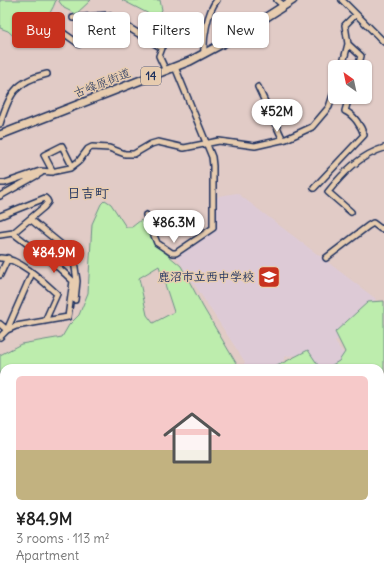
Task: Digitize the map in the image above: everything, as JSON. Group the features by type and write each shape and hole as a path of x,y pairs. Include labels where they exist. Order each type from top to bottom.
{"main road":[{"name":"古峰原街道","path":"0,135 166,71 204,54 237,36 293,0"}],"street":[{"path":"204,54 203,46 210,14 213,5 217,0"},
{"path":"277,0 284,6"},
{"path":"342,0 384,42"},
{"path":"344,60 348,44 345,25 356,14"},
{"path":"130,28 162,48 159,56 166,71"},
{"path":"348,44 361,56 360,60"},
{"path":"146,215 157,243 172,253 176,252 213,228 213,166 206,143 175,67"},
{"path":"0,124 14,89 34,76 47,74"},
{"path":"258,87 283,140"},
{"path":"0,183 5,183 40,171 53,172 72,166 79,161 88,149 92,147 109,148 125,154 134,154 151,144 158,142 184,148 219,141 255,146 283,140 298,135 312,127 330,104"},
{"path":"314,188 364,135 351,114 345,111 347,104"},
{"path":"53,172 44,155 62,146 72,166"},
{"path":"351,212 328,192 341,174 359,160 384,148"},
{"path":"0,196 44,171"},
{"path":"0,216 45,198 48,200 44,207 13,233 0,236"},
{"path":"30,219 73,254 77,281 74,301 70,306"},
{"path":"326,258 368,226 374,223 381,229 384,228"},
{"path":"0,337 7,330 16,326 68,317 70,306 73,281 59,268 13,233"},
{"path":"0,258 8,258 32,273 57,294 45,321"},
{"path":"0,275 8,258"},
{"path":"7,330 32,273"},
{"path":"0,324 7,330"}],"shaded area":[{"name":"鹿沼市立西中学校","path":"237,193 376,299 335,342 348,359 340,364 313,364 304,355 286,356 281,364 244,364 245,362 175,255 216,228 217,198 219,196"}],"green space":[{"path":"0,0 56,0 50,12 12,12 12,35 8,31 0,28"},
{"path":"58,0 91,0 78,12 73,12 64,8"},
{"path":"122,0 160,0 162,10 160,12 145,12"},
{"path":"105,200 111,204 126,227 132,227 141,220 157,246 181,266 237,364 0,364 0,355 21,344 62,337 69,325 79,315 88,293 92,224 101,204","holes":["159,266 174,312 153,323 147,315 139,278"]},
{"path":"384,301 384,364 334,364 339,361 345,352 335,332 368,302"},
{"path":"308,350 317,364 281,364"}],"place":[{"name":"鹿沼市立西中学校","path":"269,277"}],"district":[{"name":"日吉町","path":"88,193"}]}
